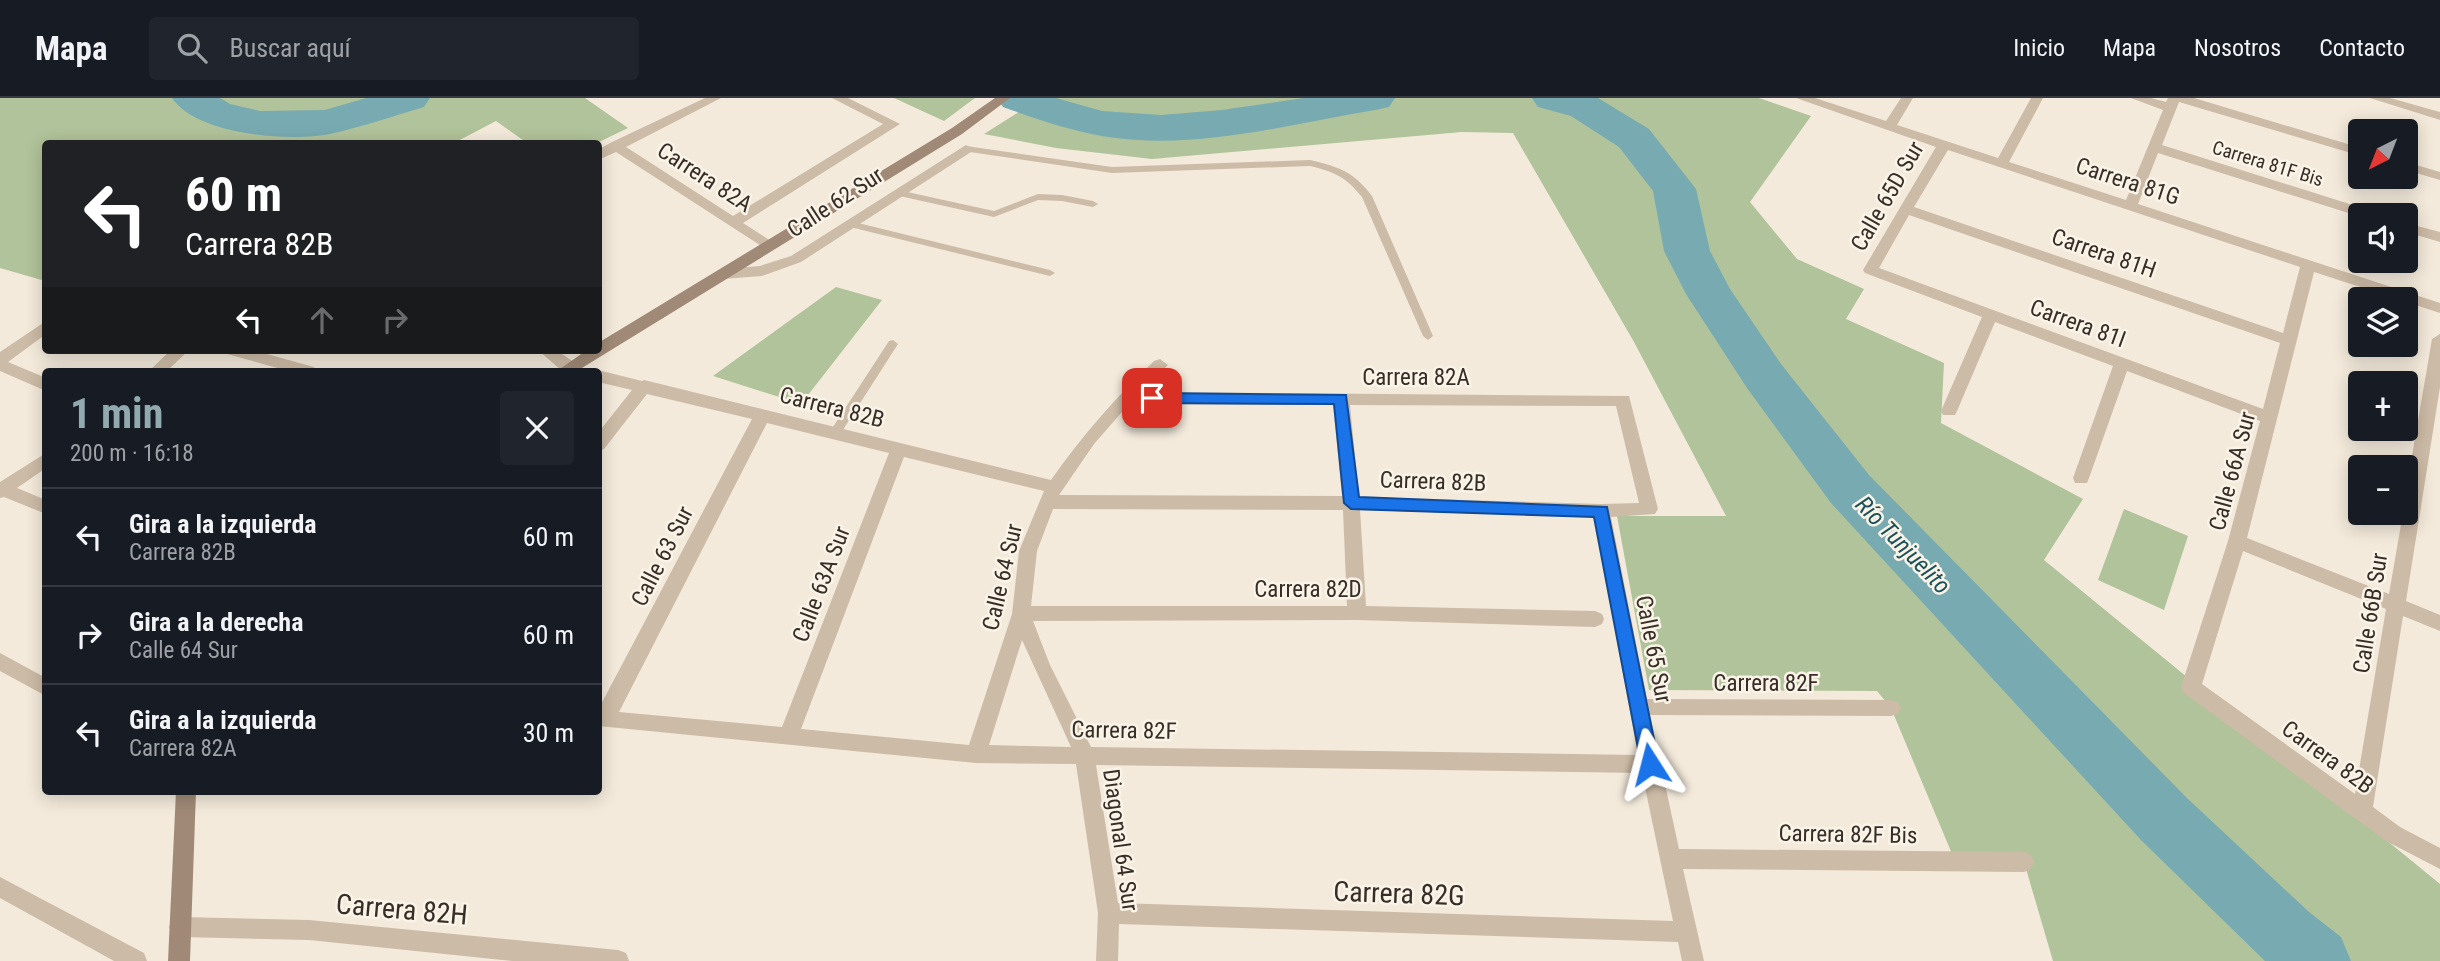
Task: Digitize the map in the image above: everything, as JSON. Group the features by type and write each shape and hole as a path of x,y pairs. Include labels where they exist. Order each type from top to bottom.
{"street":[{"path":"602,154 715,98"},
{"path":"733,223 893,124 838,98"},
{"name":"Calle 62 Sur","path":"602,350 957,131 1004,98"},
{"name":"Carrera 81G","path":"1802,98 2440,308"},
{"path":"1889,127 1907,98"},
{"path":"2001,164 2038,98"},
{"path":"2137,98 2175,101 2348,148"},
{"path":"2376,98 2440,116"},
{"path":"2130,206 2175,101"},
{"name":"Calle 65D Sur","path":"1870,271 1944,145"},
{"name":"Carrera 82A","path":"615,146 769,246"},
{"name":"Carrera 81F Bis","path":"2154,147 2348,208"},
{"name":"Calle 62 Sur","path":"723,274 780,267 967,149"},
{"path":"2418,170 2440,176"},
{"name":"Carrera 81H","path":"1905,209 2288,341"},
{"path":"2418,231 2440,237"},
{"name":"Calle 66A Sur","path":"2191,687 2237,541 2308,265"},
{"name":"Carrera 81I","path":"1870,271 2270,418"},
{"path":"1949,411 1990,315"},
{"path":"0,360 42,329"},
{"name":"Calle 66B Sur","path":"2362,811 2440,339"},
{"path":"160,368 176,354"},
{"path":"247,354 297,368"},
{"path":"551,354 568,368"},
{"name":"Calle 62 Sur","path":"574,368 596,354"},
{"path":"2081,478 2122,364"},
{"path":"0,365 42,383"},
{"name":"Calle 64 Sur","path":"976,754 1021,614 1028,551 1051,494 1088,440 1125,398 1160,365"},
{"name":"Carrera 82B","path":"602,377 899,449 1051,494 1601,511 1649,509"},
{"path":"602,440 644,386"},
{"name":"Carrera 82A","path":"1125,398 1623,400 1649,509"},
{"path":"1341,399 1351,503 1357,613"},
{"name":"Calle 63 Sur","path":"602,719 762,416"},
{"name":"Calle 63A Sur","path":"788,736 899,449"},
{"path":"1,490 42,462"},
{"path":"1,490 42,506"},
{"name":"Calle 65 Sur","path":"1601,511 1650,764 1693,961"},
{"path":"2237,541 2440,623"},
{"name":"Carrera 82D","path":"1021,614 1357,613 1595,619"},
{"name":"Diagonal 64 Sur","path":"1021,614 1041,665 1084,754 1109,913 1107,961"},
{"path":"0,661 42,686"},
{"name":"Carrera 82B","path":"2191,687 2393,834 2440,859"},
{"name":"Carrera 82F","path":"1641,707 1891,708"},
{"name":"Carrera 82F","path":"602,719 976,754 1650,764"},
{"path":"179,961 186,795"},
{"name":"Carrera 82F Bis","path":"1671,859 2024,862"},
{"path":"0,887 136,961"},
{"name":"Carrera 82G","path":"1109,913 1686,932"},
{"name":"Carrera 82H","path":"180,927 309,930 618,961"}],"lane":[{"path":"967,149 1112,170 1292,162 1331,168 1354,180 1367,195 1428,336"},
{"path":"898,193 995,214 1007,212 1031,199 1045,197 1093,204"},
{"path":"850,224 1050,274"},
{"path":"835,433 893,344"}],"green space":[{"path":"0,98 585,98 628,128 602,141 523,140 496,121 460,140 42,140 42,280 0,268"},
{"path":"894,98 975,98 944,121"},
{"path":"1041,98 1759,98 1811,116 1750,202 1797,259 1864,289 1846,319 1944,363 1941,423 2083,499 2044,560 2440,884 2440,961 2053,961 2024,862 1955,861 1891,708 1877,691 1649,690 1617,516 1726,516 1634,342 1513,133 1462,132 1152,159 1056,148 984,134"},
{"path":"836,287 882,300 801,404 713,376"},
{"path":"2124,509 2188,536 2164,610 2098,580"}],"waterway":[{"name":"Río Tunjuelito","path":"192,98 217,114 260,123 327,122 410,98"},
{"name":"Río Tunjuelito","path":"1017,98 1087,120 1131,127 1222,123 1375,98"},
{"name":"Río Tunjuelito","path":"1552,98 1585,107 1634,138 1674,189 1687,251 1709,294 1764,376 1850,489 2164,819 2285,935 2317,961"}],"route":[{"path":"1152,398 1341,399 1351,503 1601,511 1650,764"}]}
